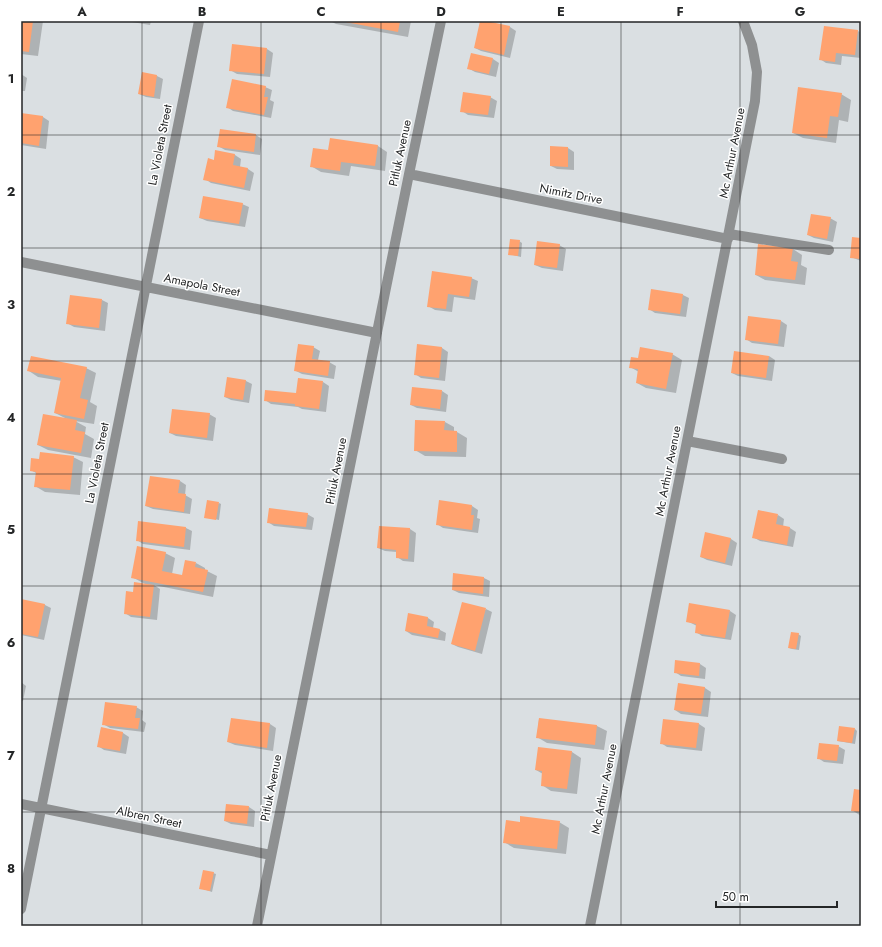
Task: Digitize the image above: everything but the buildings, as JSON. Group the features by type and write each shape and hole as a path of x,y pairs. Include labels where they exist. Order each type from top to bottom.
{"street":[{"name":"La Violeta Street","path":"21,909 199,21"},
{"name":"Pitluk Avenue","path":"257,926 441,21"},
{"name":"Mc Arthur Avenue","path":"590,926 755,101 756,65 752,45 743,21"},
{"name":"Nimitz Drive","path":"409,174 729,236 829,250"},
{"name":"Amapola Street","path":"21,262 377,333"},
{"path":"687,441 782,459"},
{"name":"Albren Street","path":"21,804 271,855"}]}
